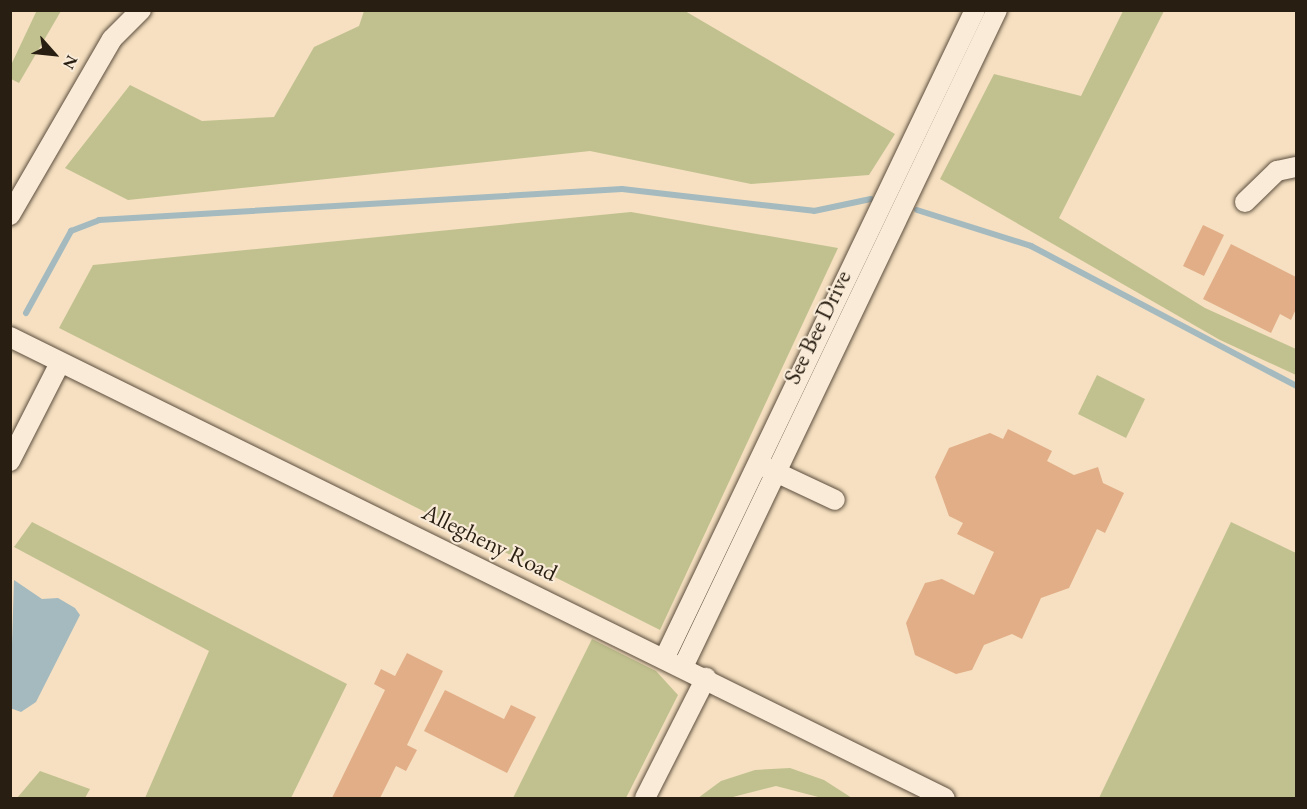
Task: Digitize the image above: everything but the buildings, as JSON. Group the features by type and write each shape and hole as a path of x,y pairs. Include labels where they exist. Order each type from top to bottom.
{"street":[{"path":"10,215 112,39 141,10"},
{"name":"See Bee Drive","path":"665,657 975,10"},
{"name":"See Bee Drive","path":"683,667 997,10"},
{"path":"957,49 974,58"},
{"path":"1245,202 1277,171 1296,167"},
{"name":"Allegheny Road","path":"10,337 665,657 945,798"},
{"path":"10,461 60,363"},
{"path":"758,464 835,500"},
{"path":"645,798 706,678"}],"green space":[{"path":"37,10 61,11 19,83 11,79 11,65"},
{"path":"364,11 685,11 895,134 869,175 751,184 590,151 128,200 65,168 130,85 202,121 274,117 314,47 359,26"},
{"path":"1123,11 1164,11 1059,218 1205,308 1296,349 1296,375 1220,340 940,179 994,74 1081,96"},
{"path":"631,212 838,248 660,630 59,328 93,265"},
{"path":"1097,375 1145,399 1126,438 1078,414"},
{"path":"32,522 347,684 291,798 145,798 209,651 14,547"},
{"path":"1231,522 1296,553 1296,798 1099,798"},
{"path":"592,639 656,671 678,695 626,798 513,798"},
{"path":"790,768 824,780 852,798 822,798 776,786 729,798 698,798 721,781 755,770"},
{"path":"40,771 90,789 85,798 17,798"}],"water":[{"path":"14,580 42,599 58,598 75,608 80,615 36,702 21,712 10,708"}],"waterway":[{"path":"26,313 71,231 99,220 622,189 814,211 871,199"},
{"path":"917,210 1031,246 1296,386"}]}
